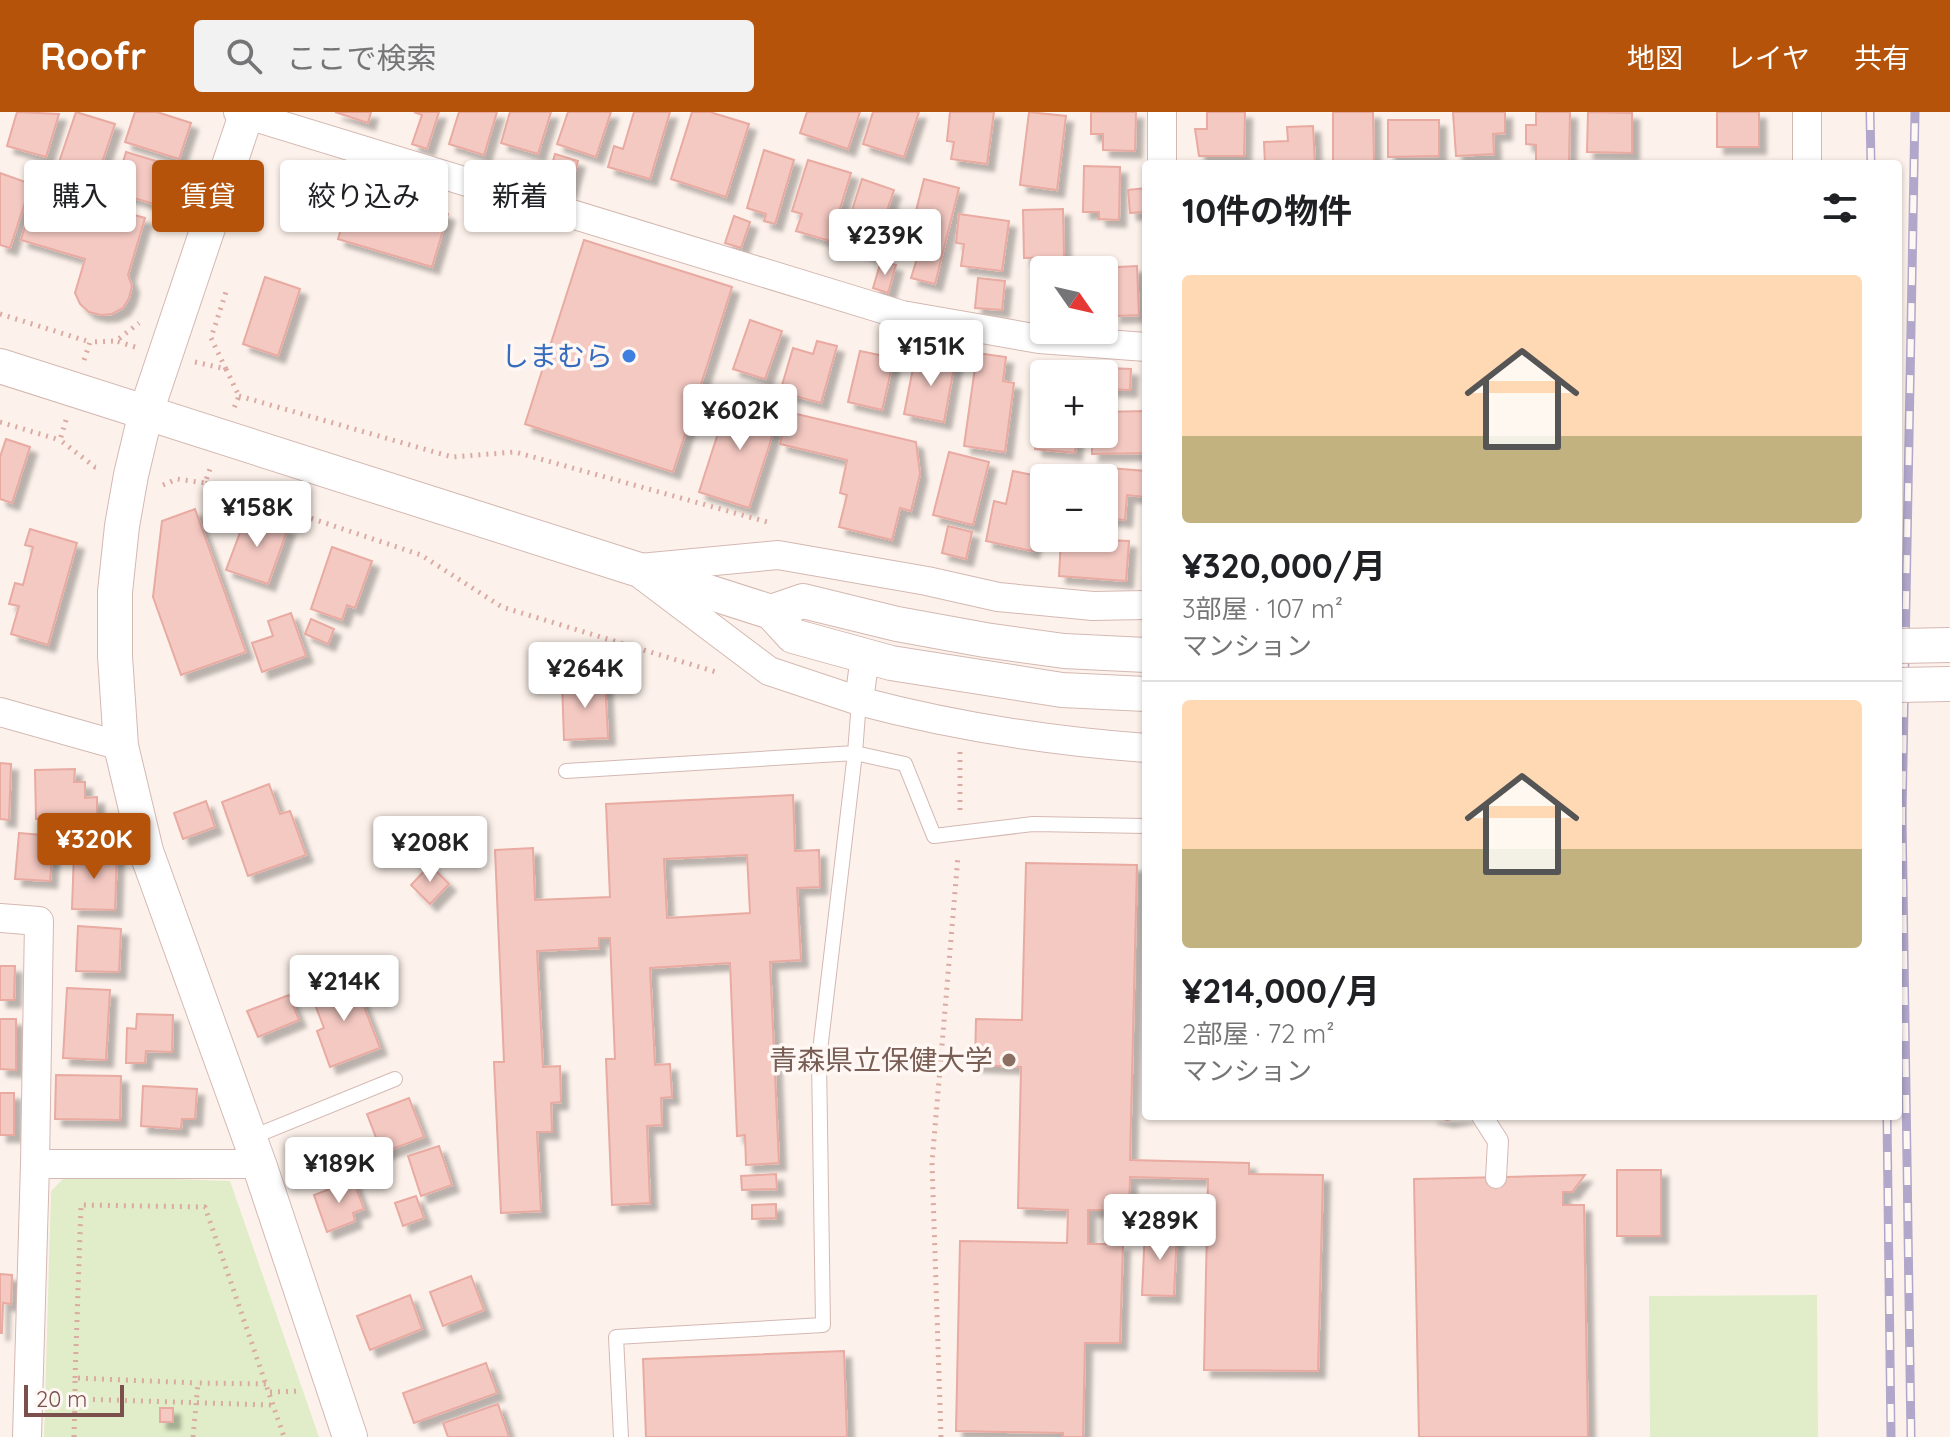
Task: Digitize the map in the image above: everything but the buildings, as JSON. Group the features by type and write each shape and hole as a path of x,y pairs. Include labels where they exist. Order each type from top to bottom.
{"street":[{"path":"1162,112 1162,160"},
{"path":"1807,112 1807,160"},
{"path":"350,1437 254,1151 146,851 121,746 115,656 115,592 122,526 146,412 244,113 902,315 1039,339 1142,347"},
{"path":"0,366 771,612 793,636 924,669 1062,690 1142,694"},
{"path":"633,568 778,555 927,581 998,597 1093,606 1142,605"},
{"path":"633,568 769,671 903,713 1073,743 1142,748"},
{"path":"771,612 803,601 933,631 1064,651 1142,655"},
{"path":"1902,646 1950,645"},
{"path":"859,701 865,656"},
{"path":"1902,685 1950,684"},
{"path":"0,712 121,746"},
{"path":"0,918 39,921 27,1437"},
{"path":"1485,1120 1498,1141 1496,1178"},
{"path":"35,1164 254,1151"}],"lane":[{"path":"621,1437 616,1337 823,1325 819,1059 859,701"},
{"path":"566,771 855,753 905,764 934,836 1033,824 1142,826"},
{"path":"254,1151 395,1079"}],"path":[{"path":"0,314 90,342"},
{"path":"239,396 452,457 515,452 781,526"},
{"path":"0,422 60,440"},
{"path":"205,483 421,555 502,607 725,675"},
{"path":"941,1437 932,1163 960,834 960,748"},
{"path":"74,1437 81,1205 205,1207 284,1437"},
{"path":"75,1378 267,1384"},
{"path":"193,1437 198,1383"},
{"path":"270,1392 311,1391"},
{"path":"28,1397 273,1405"}],"green space":[{"path":"67,1175 230,1181 319,1437 44,1437 51,1191"},
{"path":"1817,1295 1818,1437 1650,1437 1649,1296"}],"railway":[{"path":"1870,112 1871,160"},
{"path":"1911,1437 1902,815 1915,112"},
{"path":"1887,1120 1891,1437"}],"place":[{"name":"しまむら","path":"629,356"},
{"name":"青森県立保健大学","path":"1009,1060"}]}
